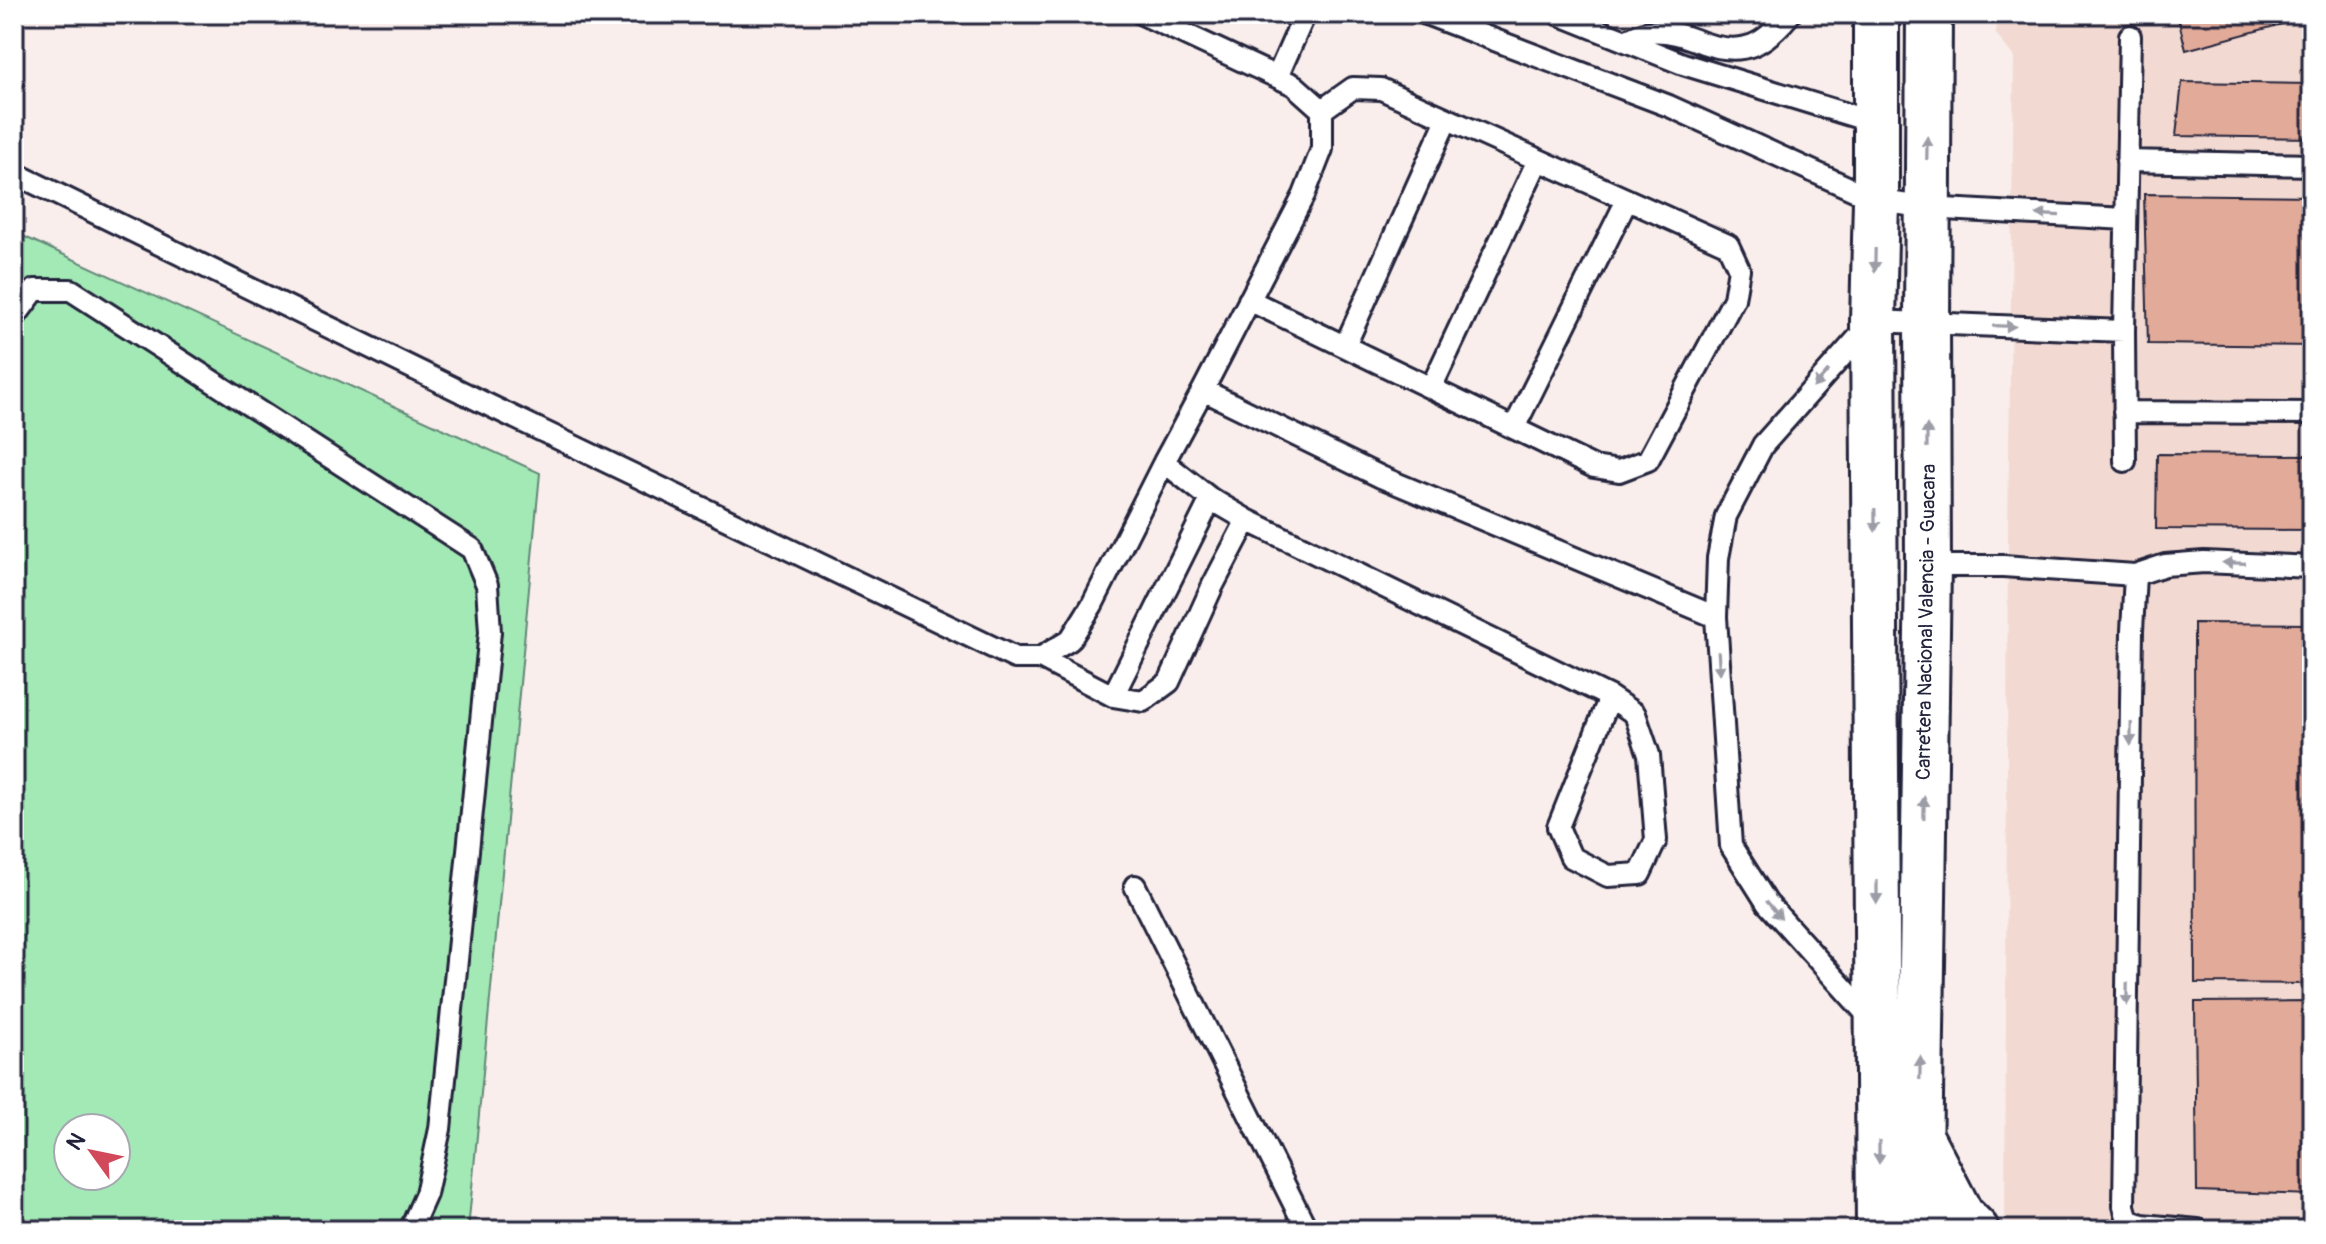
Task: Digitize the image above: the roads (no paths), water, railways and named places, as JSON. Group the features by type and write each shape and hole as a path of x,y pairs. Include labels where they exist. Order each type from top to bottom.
{"main road":[{"path":"1876,14 1873,321 1879,1230"},
{"name":"Carretera Nacional Valencia - Guacara","path":"1918,1230 1928,566 1929,14"},
{"path":"1919,1135 1961,1215 1976,1230"}],"lane":[{"path":"1040,658 1070,640 1092,605 1304,195 1322,149 1322,110 1294,85 1142,14"},
{"path":"1277,77 1305,14"},
{"path":"1426,14 1669,106 1876,200 1927,208 2126,219"},
{"path":"1558,14 1683,64 1876,123"},
{"path":"1625,41 1646,32 1676,33 1707,44 1741,50 1773,35 1790,14"},
{"path":"2125,461 2124,331 2130,36"},
{"path":"1249,300 1594,467 1619,471 1648,460 1734,299 1739,269 1728,245 1381,89 1353,88 1322,110"},
{"path":"1345,346 1447,119"},
{"path":"1431,388 1538,160"},
{"path":"2127,161 2312,165"},
{"path":"14,173 988,646 1015,658 1040,658 1113,696 1143,701 1169,682 1213,585 1247,520"},
{"path":"1514,428 1627,200"},
{"path":"14,318 35,290 71,290 472,549 487,585 490,632 440,1129 426,1194 410,1230"},
{"path":"1878,1026 1767,903 1731,846 1716,617 1718,558 1726,516 1763,445 1873,321 2124,331"},
{"path":"1203,390 1381,477 1716,617"},
{"path":"2124,412 2312,413"},
{"path":"1164,462 1211,499 1247,520 1610,697 1635,714 1649,755 1656,840 1640,874 1608,876 1571,857 1558,827 1610,697"},
{"path":"1113,696 1211,499"},
{"path":"1928,566 2003,566 2135,575 2165,565 2204,562 2312,567"},
{"path":"2135,575 2124,1206 2128,1220 2142,1225 2198,1230"},
{"path":"1135,886 1307,1230"}]}
